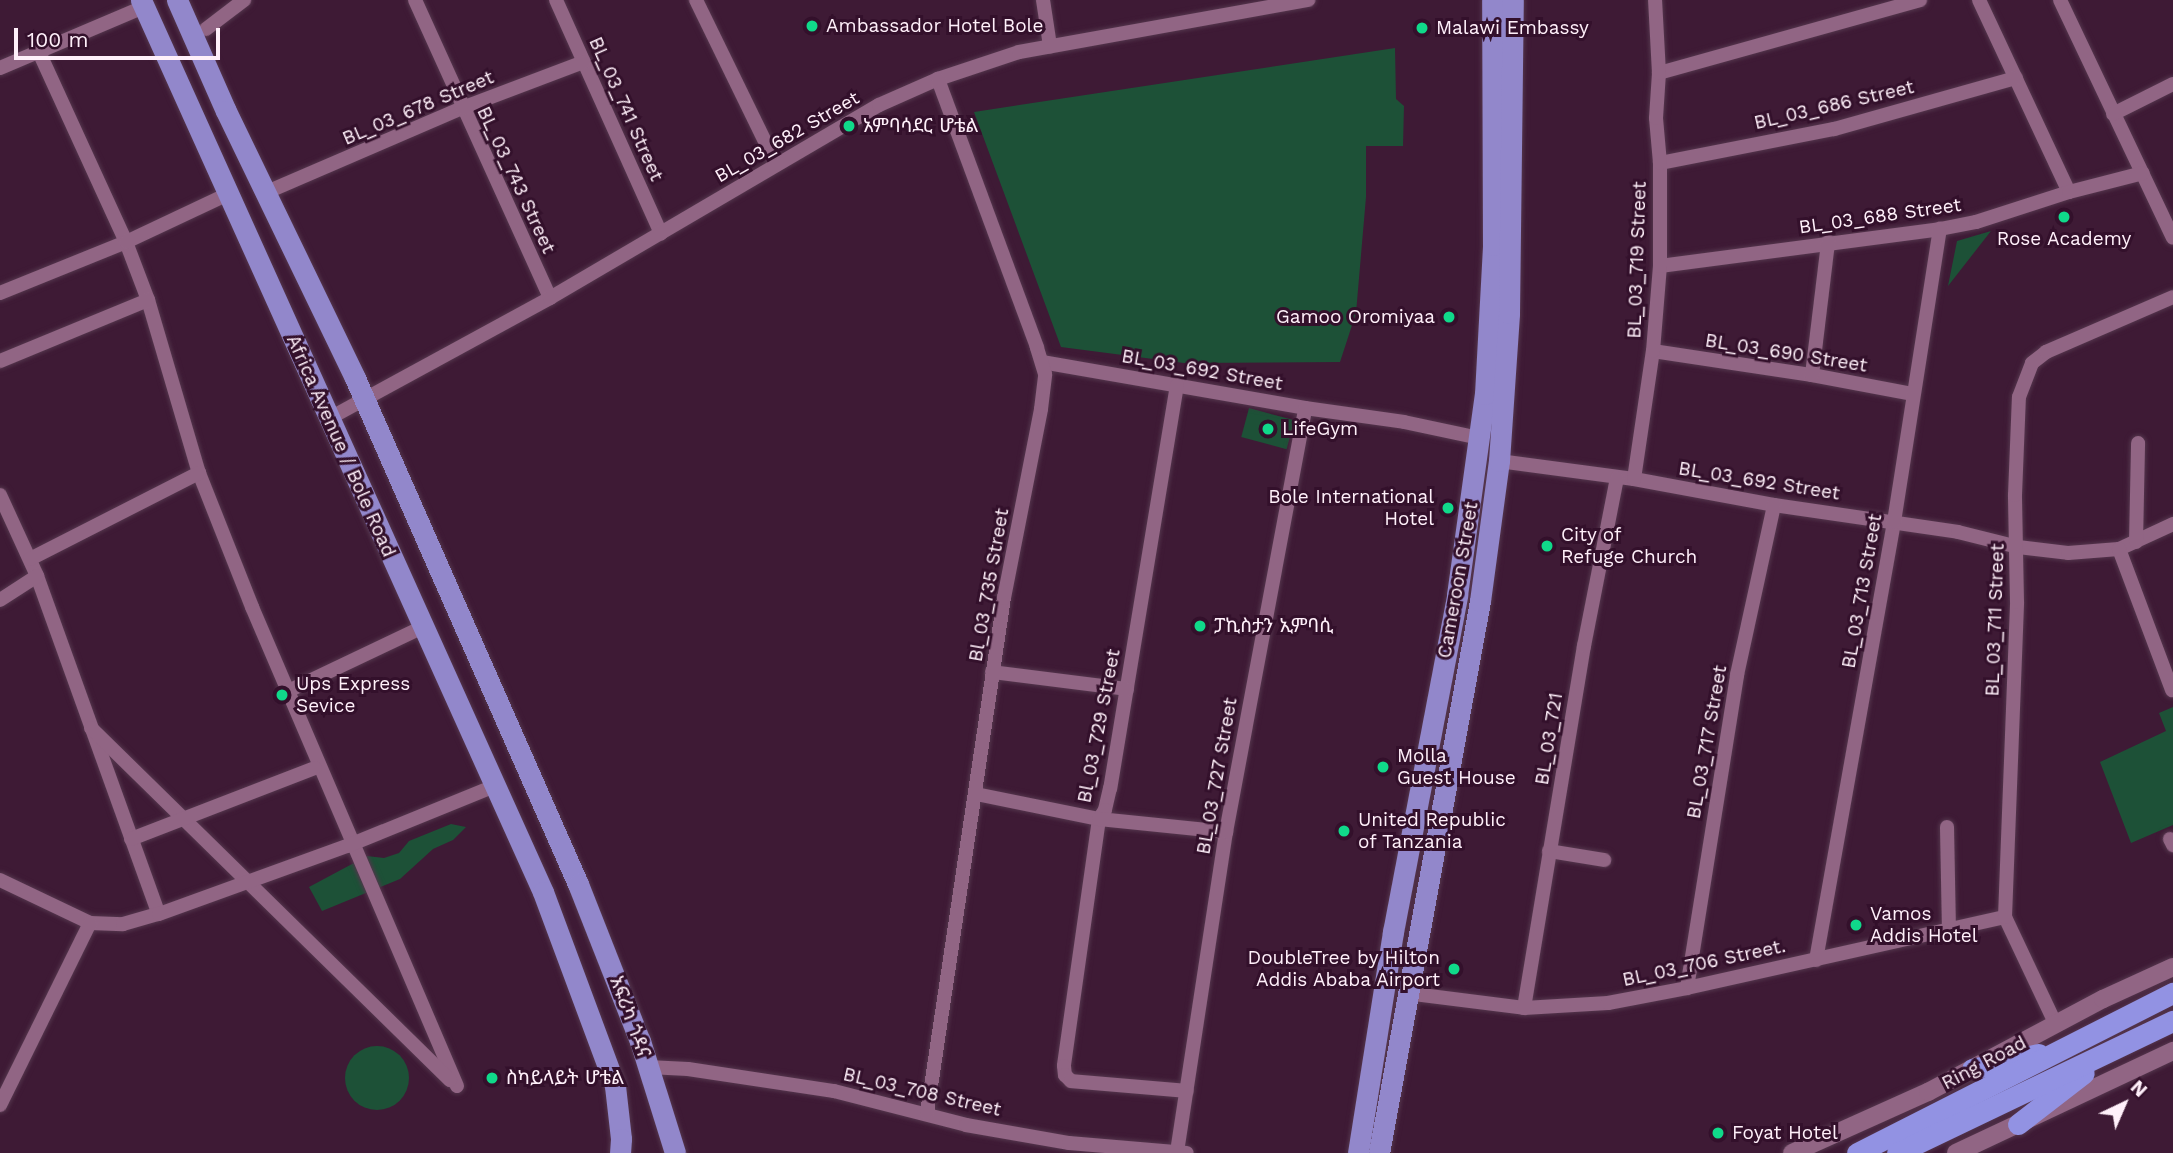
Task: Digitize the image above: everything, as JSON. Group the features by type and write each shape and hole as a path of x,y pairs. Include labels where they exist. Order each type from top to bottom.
{"highway":[{"name":"Ring Road","path":"1897,1153 2084,1041 2173,993"},
{"name":"Ring Road","path":"1857,1153 2116,1049 2173,1021"},
{"path":"1972,1069 2084,1041"},
{"path":"2018,1124 2116,1049"}],"main road":[{"name":"Africa Avenue / Bole Road","path":"177,0 365,401 578,884"},
{"name":"Cameroon Street","path":"1358,1153 1408,852 1457,595 1485,394 1493,245 1492,0"},
{"name":"Cameroon Street","path":"1379,1153 1406,993 1480,601 1499,461 1509,313 1513,0"},
{"name":"Africa Avenue / Bole Road","path":"142,3 543,892"},
{"path":"1457,595 1480,601"},
{"name":"አፍሪካ ጎዳና","path":"578,884 648,1067 675,1153"},
{"name":"አፍሪካ ጎዳና","path":"543,892 615,1086 620,1153"},
{"path":"1366,1099 1388,1104"}],"street":[{"path":"206,29 244,0"},
{"name":"BL_03_743 Street","path":"415,0 550,298"},
{"name":"BL_03_741 Street","path":"556,0 661,234"},
{"path":"696,0 776,164"},
{"path":"1043,0 1050,46"},
{"name":"BL_03_682 Street","path":"328,419 550,298 879,105 938,79 996,59 1050,46 1308,0"},
{"name":"BL_03_719 Street","path":"1634,479 1653,351 1660,266 1660,163 1656,118 1659,73 1655,0"},
{"path":"1659,73 1920,0"},
{"path":"1979,0 2069,192"},
{"path":"2060,0 2173,237"},
{"path":"0,68 142,3"},
{"path":"39,52 127,242 148,300 199,473 251,607 457,1086"},
{"name":"BL_03_678 Street","path":"267,192 463,108 584,62"},
{"name":"BL_03_686 Street","path":"1660,163 1834,129 2016,78"},
{"name":"Bl_03_735 Street","path":"927,1113 992,672 1045,374 938,79"},
{"path":"2113,114 2173,84"},
{"name":"BL_03_688 Street","path":"1660,266 1940,229 1976,222 2069,192 2143,173"},
{"path":"0,293 127,242 228,194"},
{"name":"BL_03_713 Street","path":"1816,960 1894,522 1940,229"},
{"path":"1812,375 1828,242"},
{"name":"BL_03_711 Street","path":"2056,1025 2004,918 2018,547 2015,495 2019,397 2032,363 2060,344 2173,297"},
{"path":"0,361 148,300"},
{"name":"BL_03_690 Street","path":"1653,351 1812,375 1913,394"},
{"name":"BL_03_692 Street","path":"1042,362 1305,408 1404,422 1479,438"},
{"name":"Bl_03_729 Street","path":"1177,384 1110,788 1105,810 1099,818 1065,1075 1071,1081 1187,1091"},
{"name":"BL_03_727 Street","path":"1177,1152 1226,832 1305,408"},
{"path":"2136,542 2138,443"},
{"name":"BL_03_692 Street","path":"1499,461 1634,479 1774,505 1958,532 2018,547 2068,554 2119,549 2173,524"},
{"path":"30,559 199,473"},
{"name":"BL_03_721","path":"1524,1008 1584,646 1617,478"},
{"path":"0,495 37,576 159,914"},
{"name":"BL_03_717 Street","path":"1687,988 1737,675 1774,505"},
{"path":"2119,549 2172,691"},
{"path":"0,600 37,576"},
{"path":"284,693 423,627"},
{"path":"992,672 1127,689"},
{"path":"284,693 457,1086"},
{"path":"284,693 347,846"},
{"path":"91,728 457,1086"},
{"path":"131,839 314,768"},
{"path":"0,880 90,923 123,924 159,914 347,846 495,786"},
{"path":"976,794 1099,818 1226,832"},
{"path":"1947,827 1949,930"},
{"path":"1549,851 1604,860"},
{"name":"BL_03_706 Street.","path":"1406,993 1524,1008 1608,1003 2004,918"},
{"path":"0,1105 90,923"},
{"name":"Ring Road","path":"1792,1153 1972,1069 2173,967"},
{"path":"1956,1153 2173,1051"},
{"name":"BL_03_708 Street","path":"648,1067 710,1072 834,1091 966,1125 1069,1143 1187,1153"}],"green space":[{"path":"1395,48 1396,99 1404,106 1403,146 1366,146 1366,197 1356,313 1340,362 1184,363 1061,347 974,112"},
{"path":"1991,231 1948,286 1957,241"},
{"name":"LifeGym","path":"1249,408 1294,420 1287,449 1241,437"},
{"path":"2173,707 2173,825 2131,843 2100,762 2166,731 2159,713"},
{"path":"451,824 466,827 453,840 433,849 400,879 322,911 309,887 367,856 384,858 399,853 409,841"},
{"path":"377,1046 395,1052 403,1060 409,1078 403,1096 395,1104 377,1110 359,1104 351,1096 345,1078 351,1060 359,1052"}],"place":[{"name":"Ambassador Hotel Bole","path":"812,26"},
{"name":"Malawi Embassy","path":"1422,28"},
{"name":"አምባሳደር ሆቴል","path":"849,126"},
{"name":"Rose Academy","path":"2064,217"},
{"name":"Gamoo Oromiyaa","path":"1449,317"},
{"name":"LifeGym","path":"1268,429"},
{"name":"Bole International Hotel","path":"1448,508"},
{"name":"City of Refuge Church","path":"1547,546"},
{"name":"ፓኪስታን ኢምባሲ","path":"1200,626"},
{"name":"Ups Express Sevice","path":"282,695"},
{"name":"Molla Guest House","path":"1383,767"},
{"name":"United Republic of Tanzania","path":"1344,831"},
{"name":"Vamos Addis Hotel","path":"1856,925"},
{"name":"DoubleTree by Hilton Addis Ababa Airport","path":"1454,969"},
{"name":"ስካይላይት ሆቴል","path":"492,1078"},
{"name":"Foyat Hotel","path":"1718,1133"}]}
